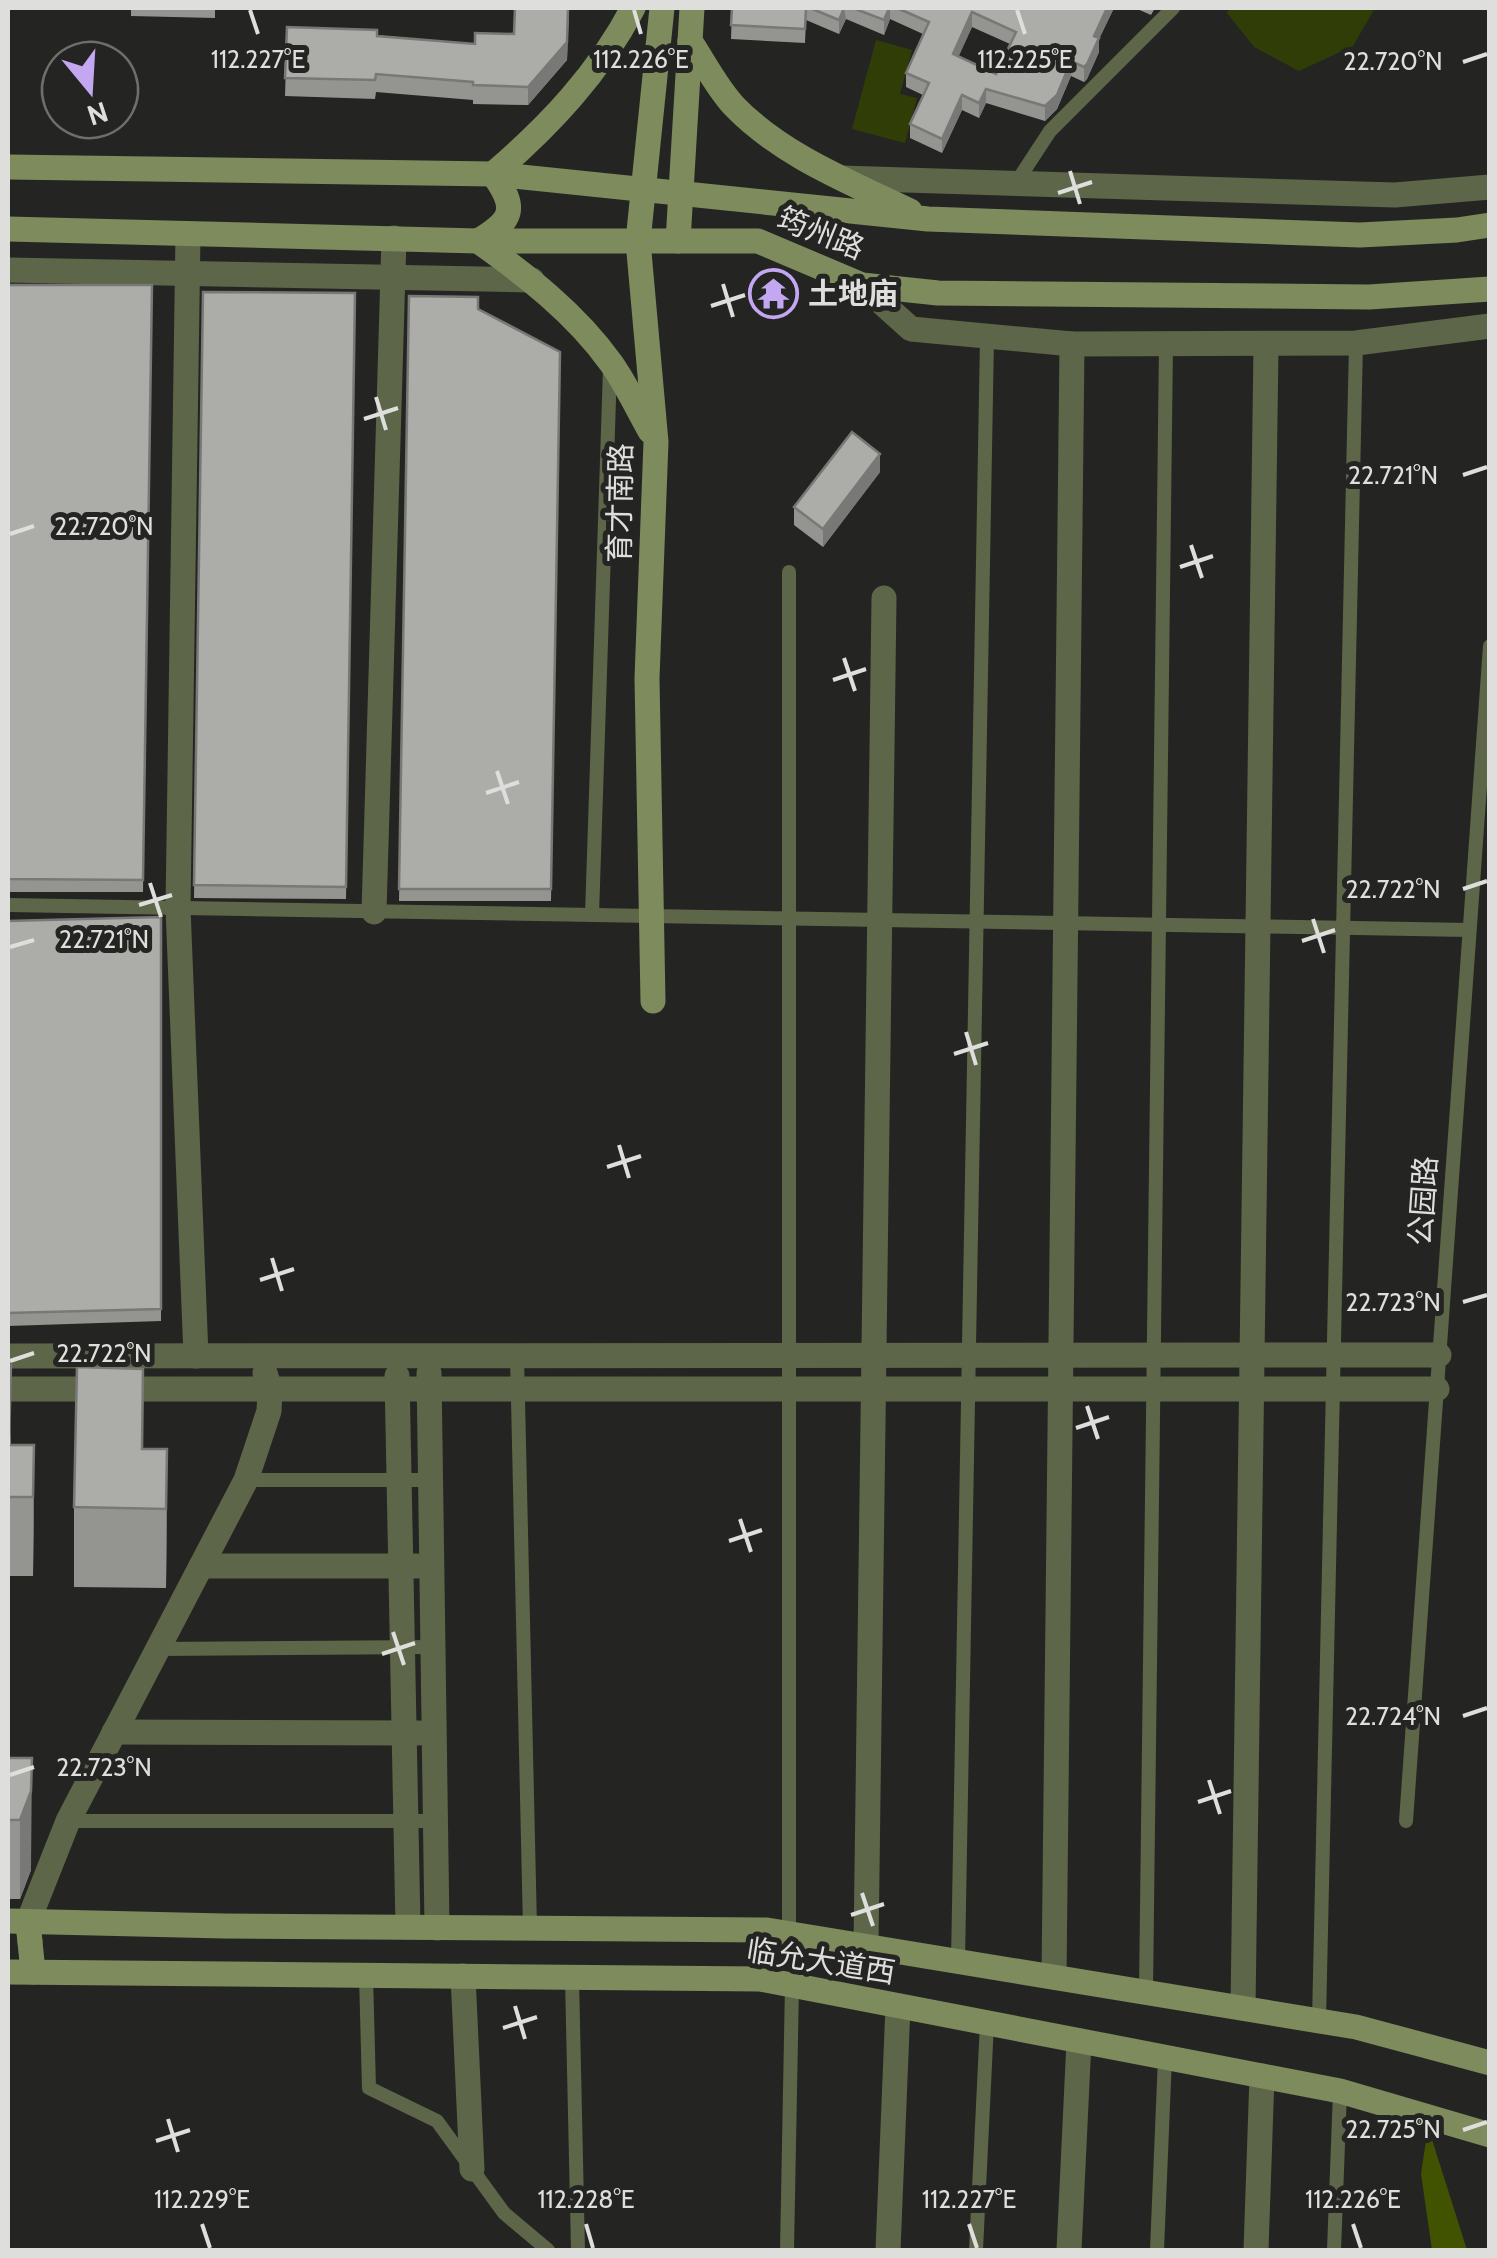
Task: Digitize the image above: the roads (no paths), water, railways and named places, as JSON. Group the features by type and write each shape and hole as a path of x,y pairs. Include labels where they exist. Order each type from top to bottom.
{"main road":[{"path":"634,8 613,46 573,97 532,141 493,174 506,192 510,210 503,226 478,240 532,280 610,363 656,442"},
{"name":"育才南路","path":"652,1001 647,678 656,442 638,241 662,8"},
{"path":"678,241 692,8"},
{"path":"690,41 732,104 765,135 928,220"},
{"name":"筠州路","path":"8,166 493,174 928,220 1360,235 1490,225"},
{"name":"筠州路","path":"8,229 478,240 758,241 862,285 938,293 1330,297 1490,290"},
{"name":"临允大道西","path":"18,1921 767,1930 1356,2027 1490,2062"},
{"name":"临允大道西","path":"20,1972 760,1979 1340,2092 1490,2136"}],"street":[{"path":"841,178 1395,195 1490,187"},
{"path":"188,234 178,908 196,1356"},
{"path":"374,912 394,238"},
{"path":"8,270 532,280"},
{"path":"862,285 910,329 1072,344 1356,343 1490,326"},
{"path":"1054,1977 1072,344"},
{"path":"1244,2008 1266,346"},
{"path":"866,1946 884,598"},
{"path":"8,1356 1439,1354"},
{"path":"20,1972 18,1921 246,1480 269,1411 270,1390 260,1356"},
{"path":"397,1356 408,1927"},
{"path":"428,1356 437,1928"},
{"path":"8,1390 1437,1389"},
{"path":"201,1566 432,1566"},
{"path":"114,1732 434,1733"},
{"path":"463,1976 472,2169"},
{"path":"888,2250 898,2006"},
{"path":"1069,2250 1079,2041"},
{"path":"1256,2250 1262,2076"}],"lane":[{"path":"1016,183 1050,131 1173,8"},
{"path":"958,1962 986,338"},
{"path":"1319,2021 1356,343"},
{"path":"1146,1992 1166,345"},
{"path":"592,915 610,363"},
{"path":"789,572 790,1934"},
{"name":"公园路","path":"1406,1821 1490,646"},
{"path":"8,906 1470,930"},
{"path":"517,1356 530,1928"},
{"path":"246,1480 430,1480"},
{"path":"157,1650 433,1647"},
{"path":"68,1821 436,1821"},
{"path":"366,1975 369,2088 437,2121 504,2213 548,2250"},
{"path":"572,1978 578,2250"},
{"path":"787,2250 792,1985"},
{"path":"976,2250 987,2023"},
{"path":"1157,2250 1164,2058"},
{"path":"1334,2250 1340,2092"}],"place":[{"name":"土地庙","path":"773,293"}]}
